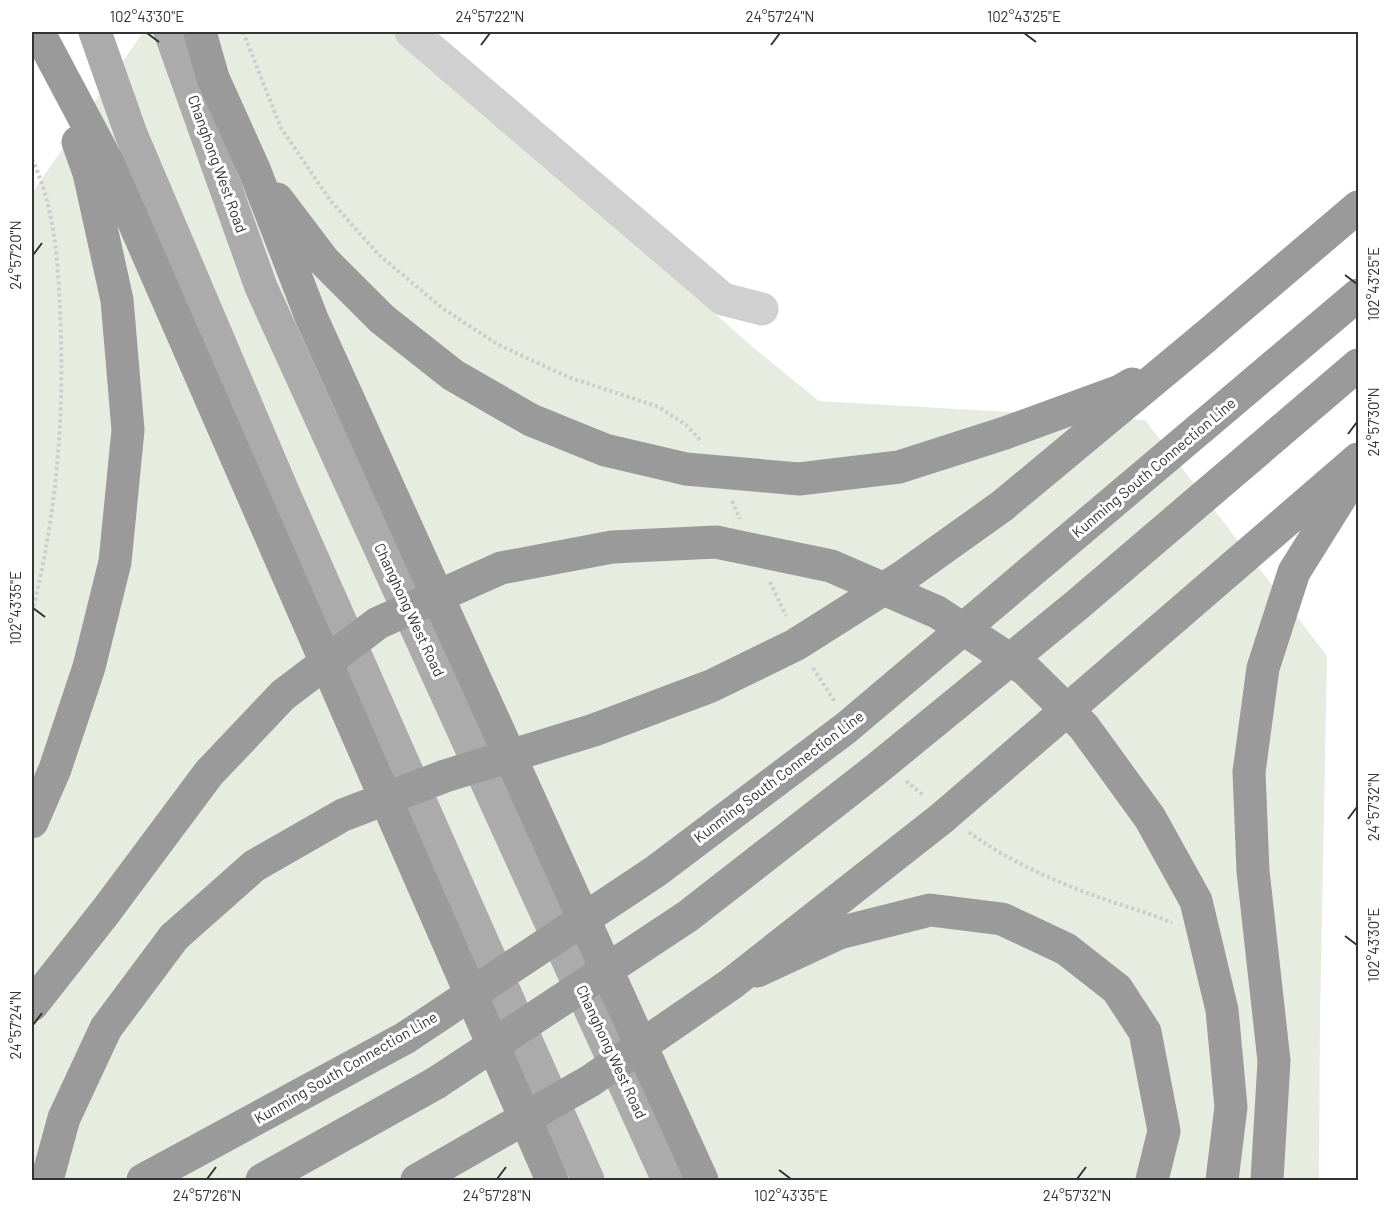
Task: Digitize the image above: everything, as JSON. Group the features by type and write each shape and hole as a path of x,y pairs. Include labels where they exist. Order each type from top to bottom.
{"highway":[{"path":"32,822 55,769 89,667 115,562 128,430 117,300 89,173 39,32"},
{"path":"39,32 108,163 552,1180"},
{"path":"200,32 213,78 254,170 316,330 702,1180"},
{"path":"213,78 278,200 324,261 382,319 453,375 531,420 605,450 686,469 799,479 899,467 1005,433 1120,391 1204,338"},
{"path":"47,1180 64,1118 106,1028 174,937 254,866 343,815 445,776 594,730 711,686 795,645 904,576 1002,506 1359,207"},
{"name":"Kunming South Connection Line","path":"143,1180 405,1038 656,871 846,728 1359,295"},
{"path":"262,1180 436,1083 688,916 874,771 1077,605 1359,365"},
{"path":"422,1178 590,1081 731,984 942,818 1359,459"},
{"path":"1267,1180 1274,1061 1253,871 1250,760 1263,668 1294,572 1342,495 1359,476"},
{"path":"32,1005 106,911 209,773 283,695 378,623 501,568 612,547 716,542 831,566 937,612 1026,670 1084,727 1150,818 1196,901 1222,1011 1231,1107 1221,1180"},
{"path":"731,984 839,933 930,910 1002,920 1066,949 1117,988 1145,1032 1164,1131 1152,1180"}],"main road":[{"path":"95,32 131,134 284,494 588,1180"},
{"name":"Changhong West Road","path":"170,32 261,287 668,1180"}],"lane":[{"path":"411,32 723,299 755,301"}],"path":[{"path":"243,32 281,128 330,200 378,254 442,308 497,344 568,377 660,407 686,425 701,441"},
{"path":"32,159 50,208 59,282 63,370 58,467 43,569 32,613"},
{"path":"731,498 744,528"},
{"path":"769,580 789,622"},
{"path":"809,663 837,706"},
{"path":"901,776 926,798"},
{"path":"962,826 980,840 1032,869 1095,896 1171,922 1179,927"}],"shaded area":[{"path":"143,32 398,32 755,349 819,401 1145,420 1327,656 1319,1180 32,1180 32,193"}]}
